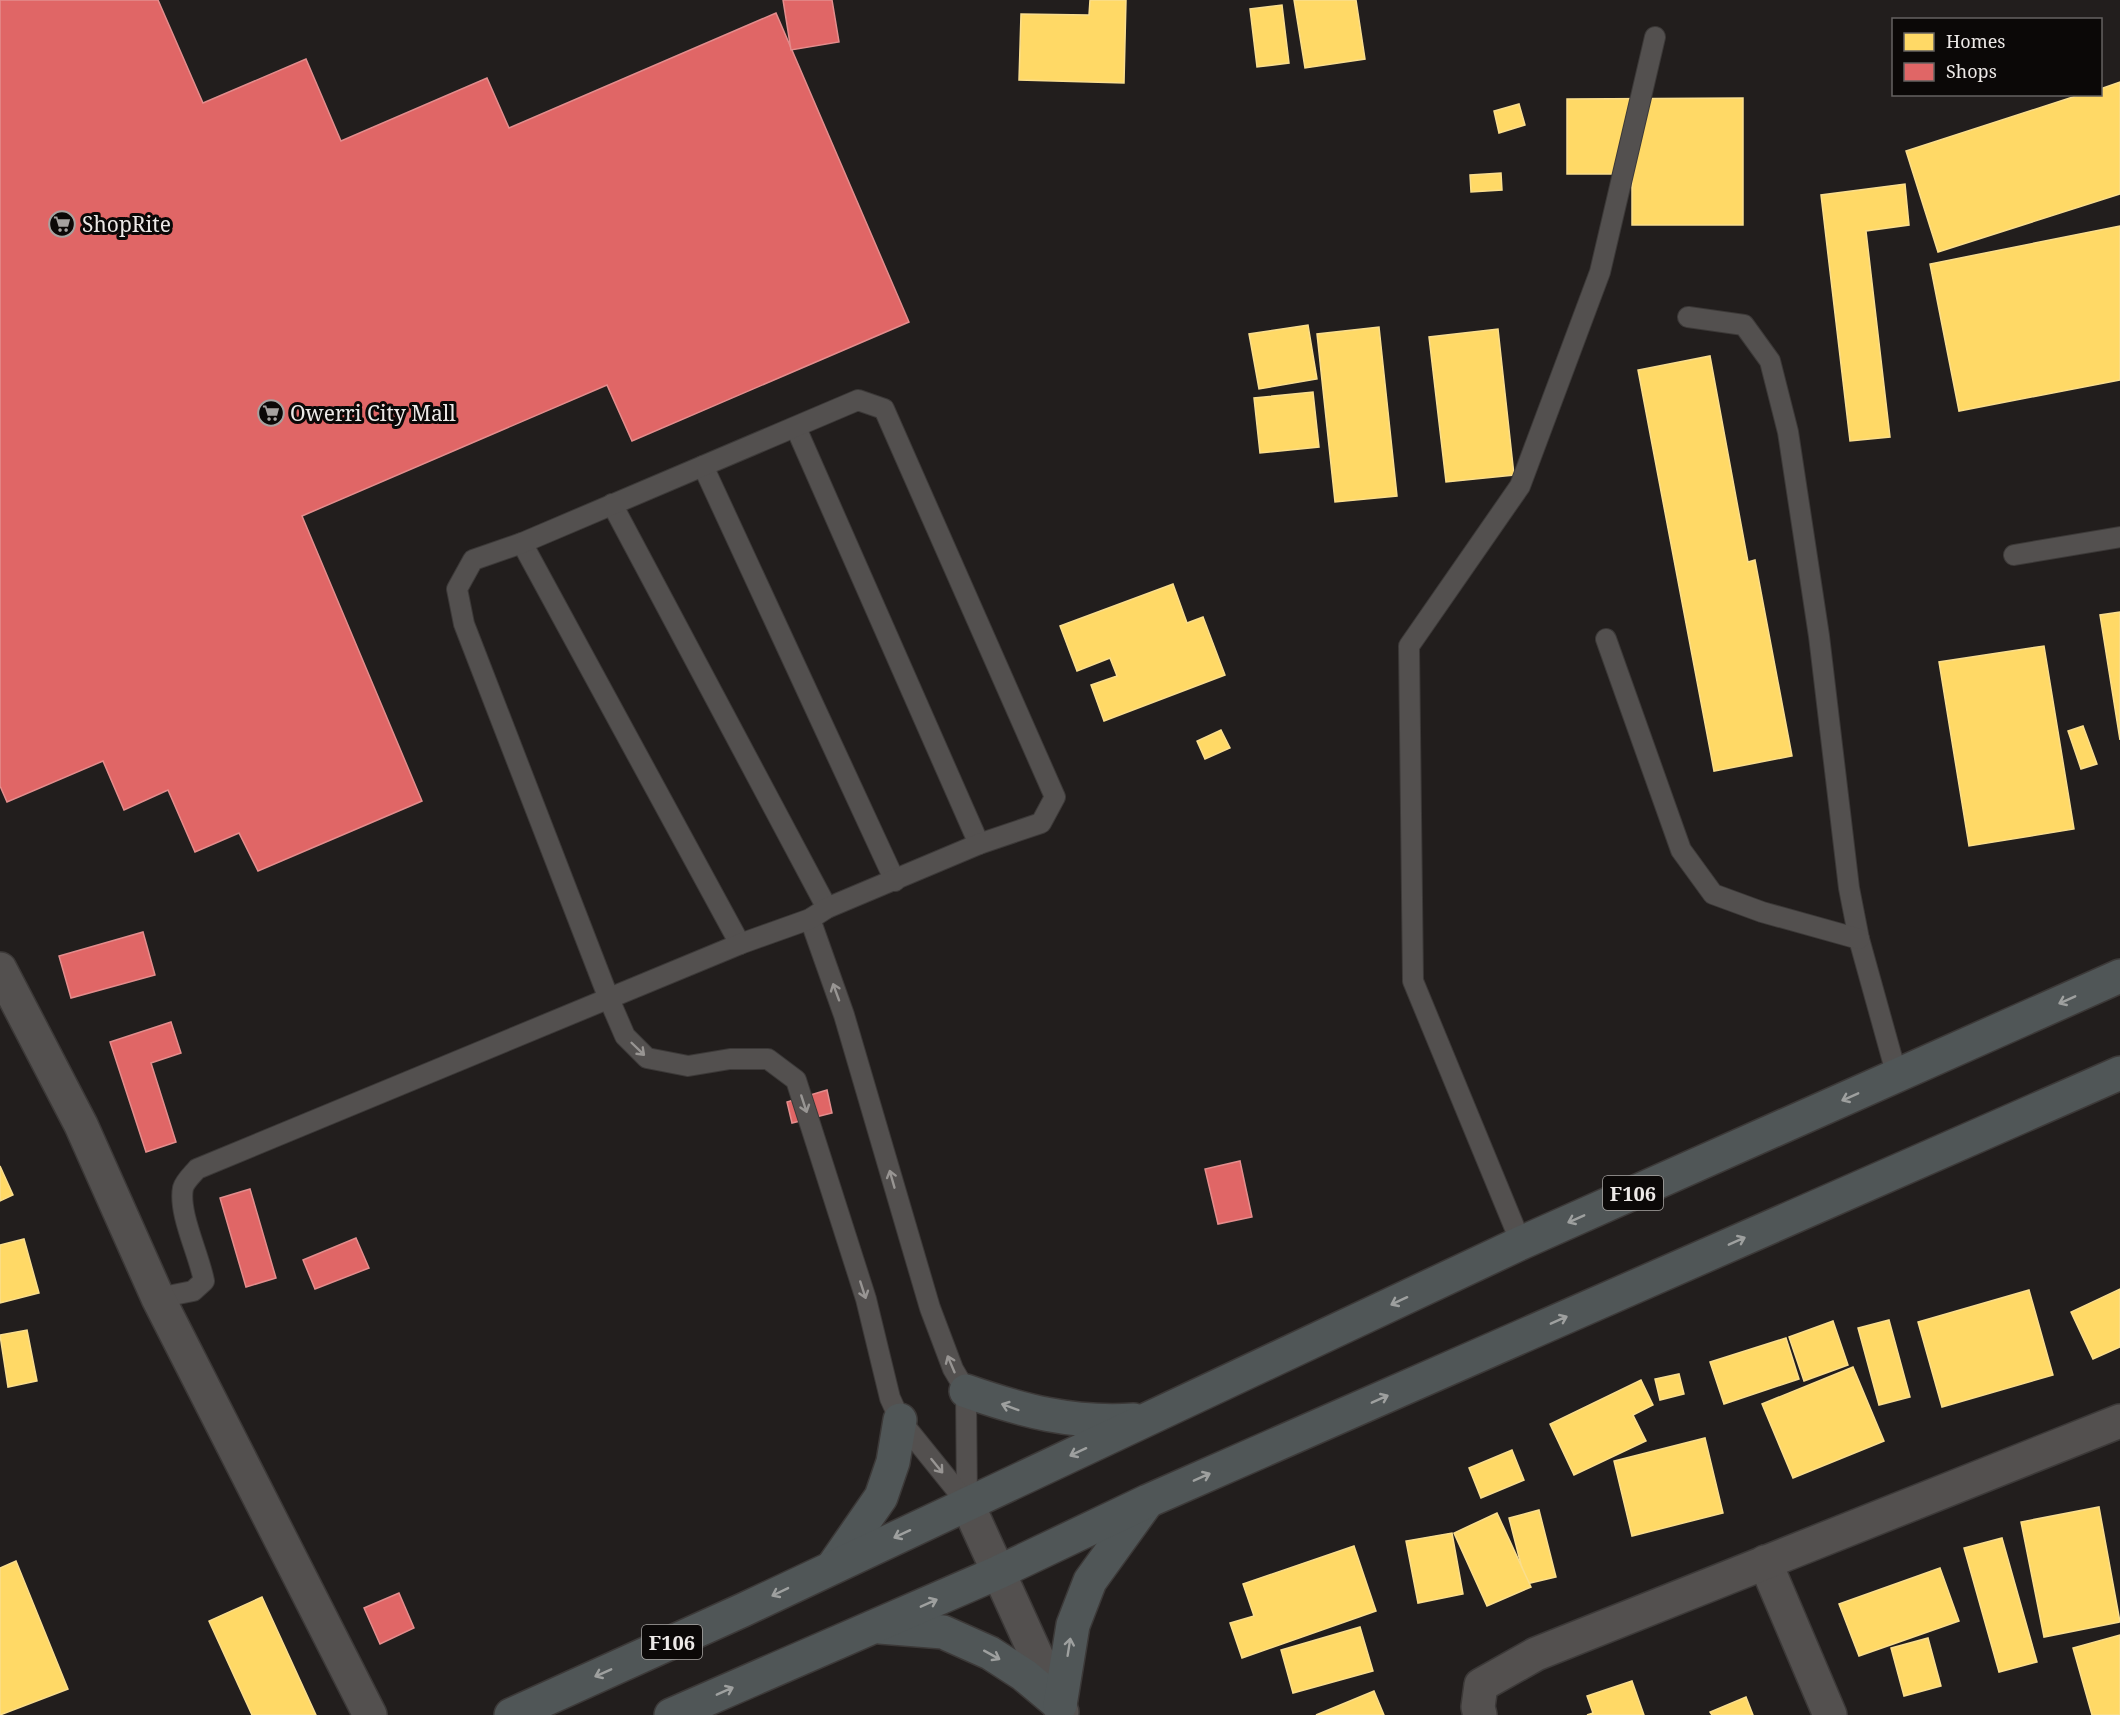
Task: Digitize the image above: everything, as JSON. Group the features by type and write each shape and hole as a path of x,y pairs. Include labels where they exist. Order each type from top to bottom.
{"main road":[{"name":"F106","path":"511,1715 1151,1419 1521,1243 2120,976"},
{"path":"671,1715 999,1572 1148,1501 2120,1073"},
{"path":"966,1391 1019,1410 1060,1417 1095,1422 1151,1419"},
{"path":"833,1567 881,1497 893,1462 900,1420"},
{"path":"1062,1710 1073,1625 1090,1581 1148,1501"},
{"path":"876,1626 943,1632 990,1653 1024,1675 1062,1710"}],"street":[{"path":"0,969 81,1125 158,1298 370,1715"},
{"path":"1480,1715 1478,1707 1482,1684 1536,1654 2120,1421"},
{"path":"967,1503 1062,1710"},
{"path":"1765,1562 1830,1715"}],"lane":[{"path":"1521,1243 1413,981 1409,646 1520,486 1600,272 1655,37"},
{"path":"1688,317 1744,325 1770,361 1788,432 1819,636 1849,888 1860,939 1897,1076"},
{"path":"158,1298 193,1291 204,1281 200,1258 182,1205 183,1185 197,1169 609,999 740,944 818,914 979,844 1041,823 1055,797 884,409 858,400 522,543 474,560 457,589 464,624 609,999 625,1036 647,1058 688,1066 730,1059 768,1059 796,1080 867,1299 890,1398 900,1420 967,1503"},
{"path":"796,428 979,844"},
{"path":"703,466 895,881"},
{"path":"612,504 818,914 844,1015 930,1308 952,1369 966,1391 967,1503"},
{"path":"2014,555 2120,537"},
{"path":"522,543 740,944"},
{"path":"1606,639 1682,850 1713,894 1762,912 1860,939"}],"building: Homes":[{"path":"1090,0 1126,0 1124,83 1019,80 1021,14 1089,15"},
{"path":"1294,0 1356,0 1365,59 1305,68"},
{"path":"1282,5 1289,63 1257,67 1250,9"},
{"path":"2120,82 2120,194 1938,252 1906,151 2076,96 2102,96 2102,88"},
{"path":"1743,98 1743,225 1632,225 1632,174 1567,174 1567,99"},
{"path":"1519,104 1525,125 1499,133 1494,111"},
{"path":"1501,173 1502,190 1471,192 1470,175"},
{"path":"1905,184 1909,225 1866,231 1890,437 1850,441 1821,195"},
{"path":"2120,226 2120,380 1959,411 1930,264"},
{"path":"1308,325 1317,379 1259,389 1249,334"},
{"path":"1379,327 1397,496 1335,502 1317,334"},
{"path":"1498,329 1514,475 1446,482 1429,337"},
{"path":"1710,356 1748,562 1755,560 1792,756 1714,771 1638,370"},
{"path":"1313,392 1319,447 1260,453 1254,398"},
{"path":"1173,584 1187,623 1203,617 1225,675 1104,721 1091,685 1117,676 1110,658 1077,671 1060,626"},
{"path":"2120,612 2120,740 2100,615"},
{"path":"2044,646 2074,829 1969,846 1939,662"},
{"path":"2083,726 2097,764 2081,769 2068,731"},
{"path":"1221,730 1230,748 1205,759 1197,741"},
{"path":"0,1166 13,1195 0,1201"},
{"path":"24,1239 39,1293 0,1303 0,1245"},
{"path":"2120,1289 2120,1347 2093,1359 2071,1312"},
{"path":"2029,1290 2053,1375 1942,1407 1918,1322"},
{"path":"1889,1320 1910,1397 1879,1405 1858,1328"},
{"path":"1833,1321 1848,1365 1804,1381 1789,1337"},
{"path":"27,1330 37,1381 8,1387 0,1335"},
{"path":"1786,1338 1799,1379 1724,1404 1710,1362"},
{"path":"1853,1367 1884,1441 1793,1478 1762,1404"},
{"path":"1679,1374 1684,1394 1660,1400 1655,1379"},
{"path":"1641,1380 1653,1405 1633,1415 1646,1441 1574,1475 1550,1424"},
{"path":"1705,1438 1723,1513 1632,1536 1614,1461"},
{"path":"1512,1450 1524,1480 1481,1498 1469,1468"},
{"path":"2099,1507 2120,1622 2044,1637 2021,1522"},
{"path":"1539,1510 1556,1577 1526,1584 1509,1518"},
{"path":"1497,1513 1531,1587 1487,1606 1454,1533"},
{"path":"1452,1533 1463,1594 1418,1603 1406,1541"},
{"path":"2002,1538 2037,1662 1999,1672 1964,1548"},
{"path":"1354,1546 1376,1611 1242,1658 1230,1623 1254,1616 1243,1584"},
{"path":"16,1561 68,1689 0,1715 0,1568"},
{"path":"1940,1568 1959,1621 1859,1656 1839,1604"},
{"path":"262,1597 316,1715 252,1715 209,1621"},
{"path":"1360,1627 1373,1671 1293,1693 1281,1650"},
{"path":"2120,1635 2120,1715 2092,1715 2073,1648"},
{"path":"1928,1638 1941,1686 1904,1696 1891,1648"},
{"path":"1632,1681 1644,1715 1587,1715 1593,1713 1587,1696"},
{"path":"1374,1691 1384,1715 1316,1715"},
{"path":"1746,1697 1753,1715 1712,1715 1710,1712"}],"building: Shops":[{"name":"Owerri City Mall","path":"0,0 158,0 203,103 306,59 341,141 487,78 509,128 776,13 909,322 632,441 607,385 302,516 422,801 258,871 239,833 195,852 168,790 124,810 103,761 7,802 0,786"},
{"path":"783,0 832,0 839,42 791,50"},
{"path":"143,932 155,975 71,998 59,956"},
{"path":"171,1022 181,1053 151,1063 176,1142 146,1152 110,1042"},
{"path":"827,1090 832,1113 792,1123 787,1102"},
{"path":"1240,1161 1252,1217 1218,1224 1205,1169"},
{"path":"250,1189 276,1278 246,1287 220,1198"},
{"path":"356,1238 369,1268 315,1289 303,1260"},
{"path":"399,1593 414,1628 380,1644 364,1608"}],"place":[{"name":"ShopRite","path":"62,224"},
{"name":"Owerri City Mall","path":"271,413"}]}
